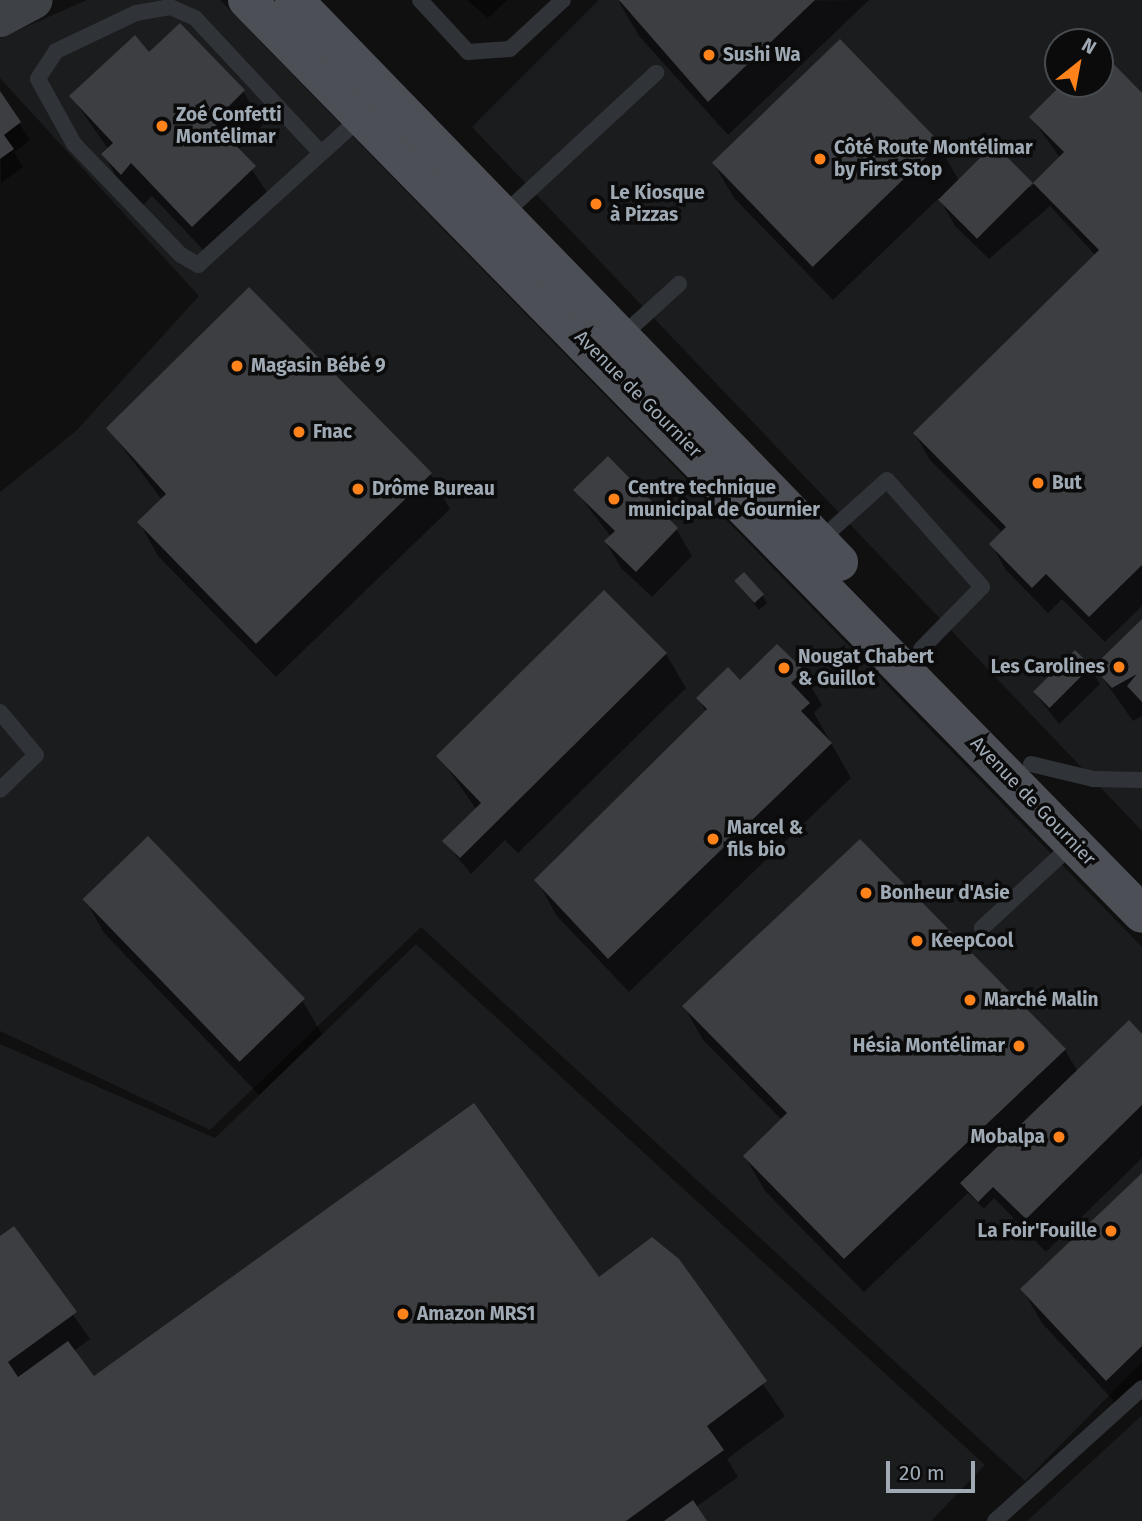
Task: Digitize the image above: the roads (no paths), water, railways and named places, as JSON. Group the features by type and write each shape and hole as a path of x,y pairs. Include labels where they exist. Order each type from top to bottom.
{"main road":[{"path":"0,19 34,0"},
{"name":"Avenue de Gournier","path":"247,0 1142,914"},
{"name":"Avenue de Gournier","path":"294,0 506,212 1031,764 1142,876"}],"lane":[{"path":"419,0 468,52 510,49 562,0"},
{"path":"320,152 195,18 170,7 136,13 56,51 38,79 74,144 181,255 198,265 361,117"},
{"path":"506,212 656,73"},
{"path":"623,335 680,285"},
{"path":"819,541 887,480 982,587 921,649"},
{"path":"0,712 36,755 0,790"},
{"path":"1031,764 1093,779 1142,779"},
{"path":"982,928 1074,843"},
{"path":"995,1521 1142,1388"}],"place":[{"name":"Sushi Wa","path":"709,55"},
{"name":"Zoé Confetti Montélimar","path":"162,126"},
{"name":"Côté Route Montélimar by First Stop","path":"820,159"},
{"name":"Le Kiosque à Pizzas","path":"596,204"},
{"name":"Magasin Bébé 9","path":"237,366"},
{"name":"Fnac","path":"299,432"},
{"name":"But","path":"1038,483"},
{"name":"Drôme Bureau","path":"358,489"},
{"name":"Centre technique municipal de Gournier","path":"614,499"},
{"name":"Les Carolines","path":"1119,667"},
{"name":"Nougat Chabert & Guillot","path":"784,668"},
{"name":"Marcel & fils bio","path":"713,839"},
{"name":"Bonheur d'Asie","path":"866,893"},
{"name":"KeepCool","path":"917,941"},
{"name":"Marché Malin","path":"970,1000"},
{"name":"Hésia Montélimar","path":"1019,1046"},
{"name":"Mobalpa","path":"1059,1137"},
{"name":"La Foir'Fouille","path":"1111,1231"},
{"name":"Amazon MRS1","path":"403,1314"}]}
